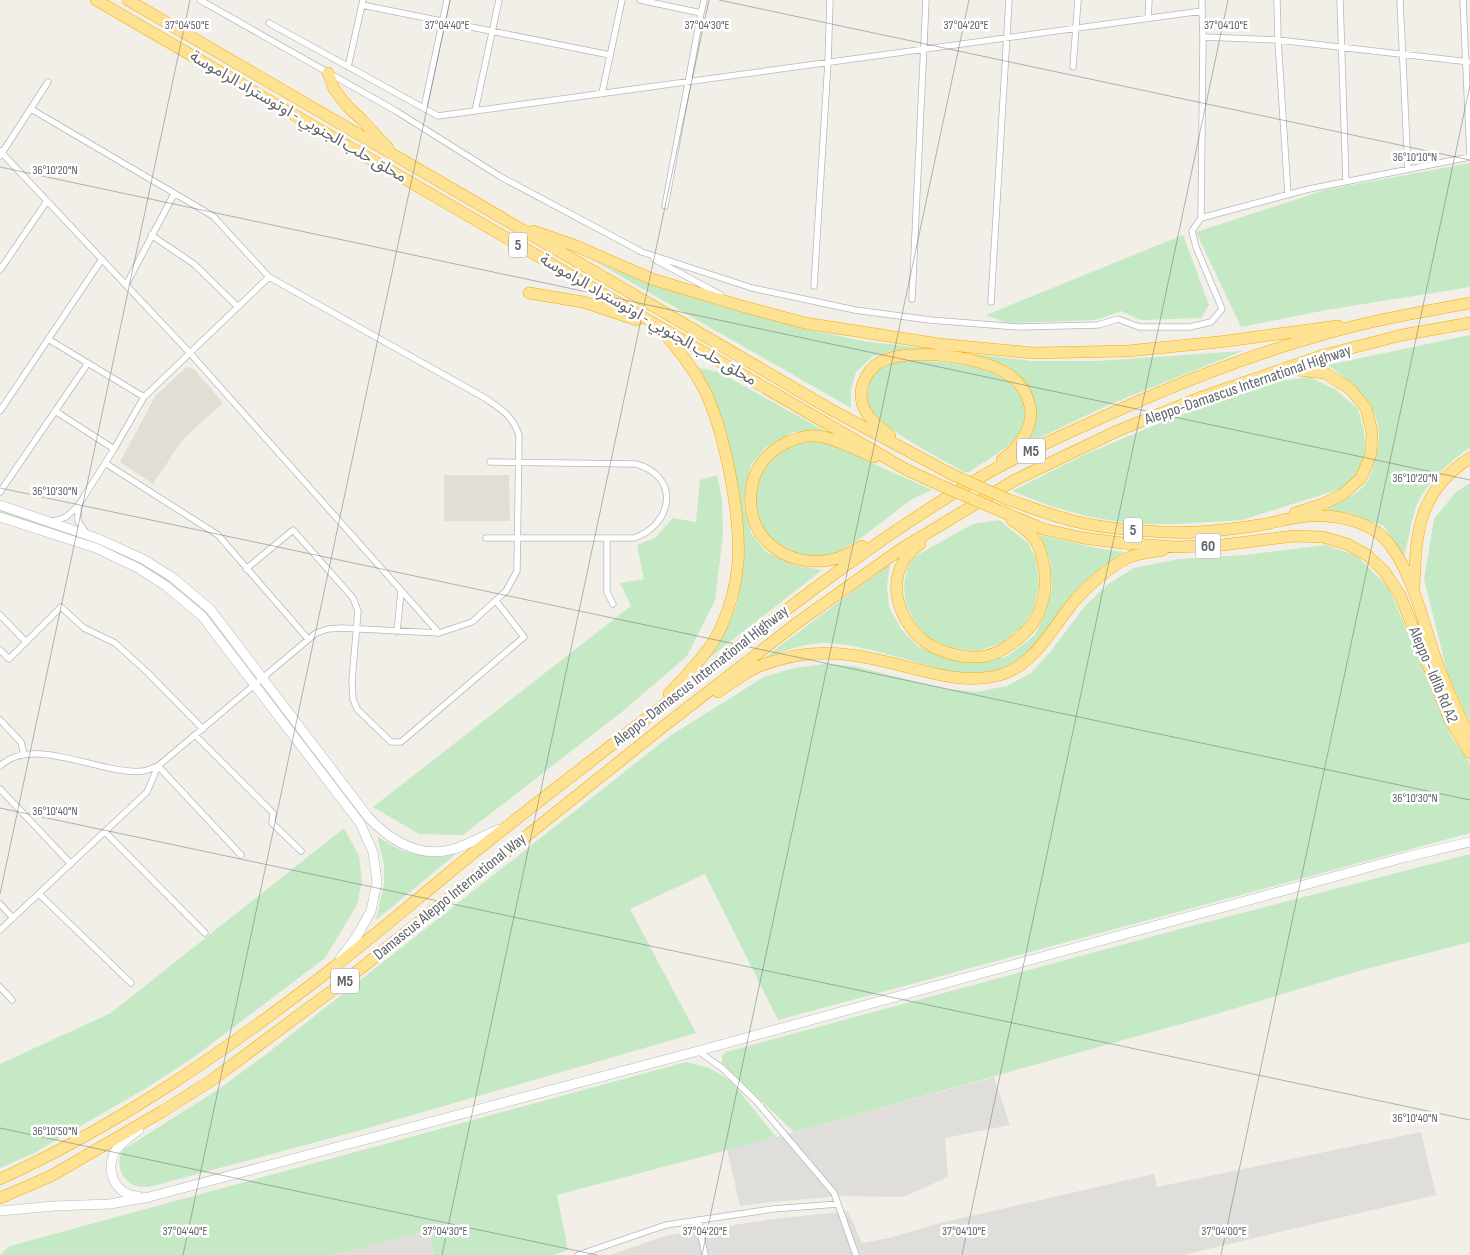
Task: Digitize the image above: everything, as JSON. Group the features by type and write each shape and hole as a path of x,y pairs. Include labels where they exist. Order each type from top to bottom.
{"highway":[{"name":"محلق حلب الجنوبي - اوتوستراد الراموسة","path":"96,0 907,470 998,510"},
{"name":"محلق حلب الجنوبي - اوتوستراد الراموسة","path":"128,0 830,409 951,474 1009,500 1064,519 1114,528 1167,532 1218,530 1260,525"},
{"path":"328,73 334,88 348,107 396,157"},
{"path":"505,221 576,246 652,279 738,305 805,323 939,344 1033,352 1127,352 1375,322"},
{"path":"529,293 583,302 659,326 684,356 704,389 719,428 734,501 738,539 735,585 722,627 709,648 649,715"},
{"name":"Aleppo-Damascus International Highway","path":"0,1178 39,1161 201,1066 334,968 507,826 758,631 855,558 984,475 1044,444 1151,394 1288,346 1375,322 1470,304"},
{"name":"Aleppo-Damascus International Highway","path":"664,726 796,623 901,549 1015,480 1117,431 1199,398 1283,369 1324,355 1402,335 1470,323"},
{"path":"918,457 893,439 866,412 861,394 867,375 879,363 911,355 944,356 975,361 998,368 1018,382 1024,390 1031,409 1031,417 1025,437 1018,446 984,475"},
{"path":"1260,525 1323,504 1343,494 1361,478 1370,454 1372,432 1366,408 1350,389 1325,373 1283,369"},
{"path":"899,528 841,557 821,561 797,558 770,546 757,530 751,513 752,485 758,467 774,450 790,441 805,437 817,436 827,438 907,470"},
{"path":"1414,593 1415,544 1421,519 1430,499 1443,478 1470,458"},
{"path":"963,513 911,550 900,567 896,586 899,605 908,625 925,642 949,654 978,658 1005,649 1029,631 1040,612 1045,588 1042,559 1034,539 998,510"},
{"name":"60","path":"998,510 1043,529 1083,538 1176,547"},
{"path":"1260,525 1301,517 1322,516 1351,520 1373,530 1390,544 1414,593 1451,699 1470,737"},
{"name":"Aleppo - Idlib Rd A2","path":"1176,547 1223,545 1294,536 1323,537 1347,544 1367,555 1384,571 1400,594 1450,720 1470,753"},
{"path":"664,726 759,667 791,656 825,653 855,654 948,678 976,680 1003,675 1024,663 1043,643 1077,598 1100,576 1130,557 1176,547"},
{"name":"Damascus Aleppo International Way","path":"0,1198 51,1176 163,1111 212,1080 338,986 664,726"}],"main road":[{"path":"0,506 87,535 143,559 172,577 210,609 373,822 387,835 408,847 431,852 453,849 507,826"},
{"path":"0,517 96,548 138,568 166,586 202,616 360,823 374,852 377,882 371,911 334,968"},
{"path":"362,830 373,822"},
{"path":"0,1211 110,1204 149,1197 1406,857 1470,842"},
{"path":"149,1197 133,1196 123,1192 115,1185 111,1161 120,1144 163,1111"}],"street":[{"path":"200,0 396,111 501,177 738,305"},
{"path":"424,108 447,0"},
{"path":"475,111 500,0"},
{"path":"602,93 622,0"},
{"path":"640,0 701,13"},
{"path":"665,206 704,0"},
{"path":"814,286 830,0"},
{"path":"912,299 926,0"},
{"path":"991,302 1009,0"},
{"path":"1073,67 1078,0"},
{"path":"1148,18 1149,0"},
{"path":"639,251 752,288 855,310 930,320 1018,326 1098,325 1118,319 1139,327 1190,327 1211,322 1222,309 1196,247 1192,231 1201,218 1202,0"},
{"path":"1277,0 1288,195"},
{"path":"1340,0 1346,182"},
{"path":"1400,0 1408,169"},
{"path":"1201,218 1288,195 1470,157 1468,62 1463,0"},
{"path":"348,67 362,2 493,32 610,55"},
{"path":"269,23 438,116 1202,11"},
{"path":"1203,37 1278,40 1468,62"},
{"path":"48,82 1,153 190,352 439,634"},
{"path":"0,766 6,761 24,755 46,755 124,770 143,771 158,766 316,633 328,629 356,629 439,634 472,622 506,591 517,571 519,435 515,422 492,403 269,277 212,216 31,109"},
{"path":"126,285 174,194"},
{"path":"0,270 47,201"},
{"path":"152,234 194,264 238,307"},
{"path":"0,411 102,259"},
{"path":"48,521 66,517 78,506 144,397 269,277"},
{"path":"48,339 144,397"},
{"path":"0,492 88,363"},
{"path":"55,411 114,449"},
{"path":"486,538 634,538 647,533 658,523 667,501 665,488 658,476 640,465 630,463 490,462"},
{"path":"105,463 218,535 308,639"},
{"path":"78,506 78,521 87,535"},
{"path":"246,569 293,530 353,598 358,611 353,699 357,708 392,742 401,742 524,637 496,601"},
{"path":"607,538 607,592 613,604"},
{"path":"397,632 401,591"},
{"path":"0,650 9,660 61,607 84,628 115,644 147,672 203,729"},
{"path":"0,615 26,642"},
{"path":"0,720 21,742 24,755"},
{"path":"195,735 273,813 272,823 301,850"},
{"path":"0,930 147,792 158,766"},
{"path":"158,766 241,855"},
{"path":"0,789 71,864"},
{"path":"105,832 205,933"},
{"path":"39,894 131,983"},
{"path":"0,904 13,918"},
{"path":"0,987 12,1000"},
{"path":"698,1050 722,1068 757,1102 834,1193 856,1255"},
{"path":"578,1255 666,1225 773,1209 838,1204"},
{"path":"698,1220 705,1255"}],"shaded area":[{"path":"187,367 194,369 223,403 183,439 153,484 120,462 156,395"},
{"path":"444,475 509,475 510,521 444,521"},
{"path":"994,1077 1010,1125 945,1138 948,1177 903,1197 842,1196 740,1206 727,1149"},
{"path":"1421,1132 1436,1195 1183,1255 610,1255 668,1235 774,1219 848,1211 862,1243 889,1238 940,1223 1154,1174 1157,1187"},
{"path":"428,1229 435,1255 333,1255"}],"green space":[{"path":"1470,163 1470,287 1326,310 1241,327 1196,232 1325,190"},
{"path":"1183,235 1209,305 1201,318 1141,320 1121,311 1096,320 1007,323 986,315"},
{"path":"596,262 649,284 720,306 801,328 863,341 1032,361 1098,361 1243,351 1108,405 1027,444 1033,426 1027,386 1006,366 978,357 942,351 896,350 873,356 856,372 851,390 851,408"},
{"path":"1470,335 1470,447 1442,471 1419,500 1404,556 1384,526 1349,513 1324,509 1350,497 1366,484 1378,445 1379,430 1376,417 1362,395 1352,384 1328,365"},
{"path":"928,361 968,366 996,375 1018,391 1024,403 1024,422 1016,438 969,472 964,472 898,433 874,415 868,408 866,402 870,382 874,374 880,369 894,363"},
{"path":"699,368 719,372 825,431 793,432 765,448 751,465 745,491 744,507 751,533 766,552 794,565 822,570 703,663 726,629 736,607 743,563 743,538 738,488 728,441 717,407"},
{"path":"1310,377 1336,390 1358,409 1364,431 1365,454 1357,474 1340,489 1242,520 1178,524 1135,524 1090,517 1050,506 1012,491 1086,454 1172,418 1279,381"},
{"path":"816,441 826,442 932,490 911,500 858,540 837,552 817,556 793,551 772,539 757,520 754,509 755,494 758,483 768,464 776,457 794,446"},
{"path":"717,475 722,499 723,535 715,600 687,656 623,711 463,835 419,834 373,807 631,606 620,583 644,579 637,545 655,538 673,518 696,522 700,480"},
{"path":"1470,483 1470,722 1448,675 1424,579 1434,519 1456,492"},
{"path":"0,509 83,537 136,560 161,574 184,591 213,618 253,672 205,614 98,544 0,513"},
{"path":"999,520 1028,543 1036,559 1039,586 1033,610 1022,627 1002,643 978,651 951,648 928,637 915,623 906,604 904,586 907,569 914,557 973,524"},
{"path":"1040,535 1096,548 1124,552 1098,570 1074,592 1025,656 1002,669 989,673 963,673 863,648 827,643 803,645 764,658 890,564 887,585 889,607 901,629 919,647 948,659 978,663 1008,656 1035,635 1045,614 1052,588 1050,560"},
{"path":"1326,545 1357,556 1389,588 1451,736 1470,763 1470,833 778,1020 705,874 630,909 696,1033 361,1130 149,1187 131,1184 123,1176 119,1165 124,1149 219,1089 264,1056 670,736 764,677 794,668 825,664 853,666 947,689 976,692 1007,686 1031,673 1052,650 1085,606 1107,585 1134,568 1179,559 1245,555"},
{"path":"344,828 359,856 362,881 357,905 325,958 194,1057 148,1087 34,1153 0,1168 0,1064 111,1013"},
{"path":"377,836 401,850 414,854 436,855 457,853 376,920 384,884 384,864"},
{"path":"1470,854 1470,942 1362,970 1213,1015 794,1132 722,1063 722,1056 726,1052 1180,929"},
{"path":"686,1062 709,1068 731,1081 776,1137 557,1195 568,1250 553,1255 435,1255 428,1230 333,1255 0,1255 10,1246"}]}
